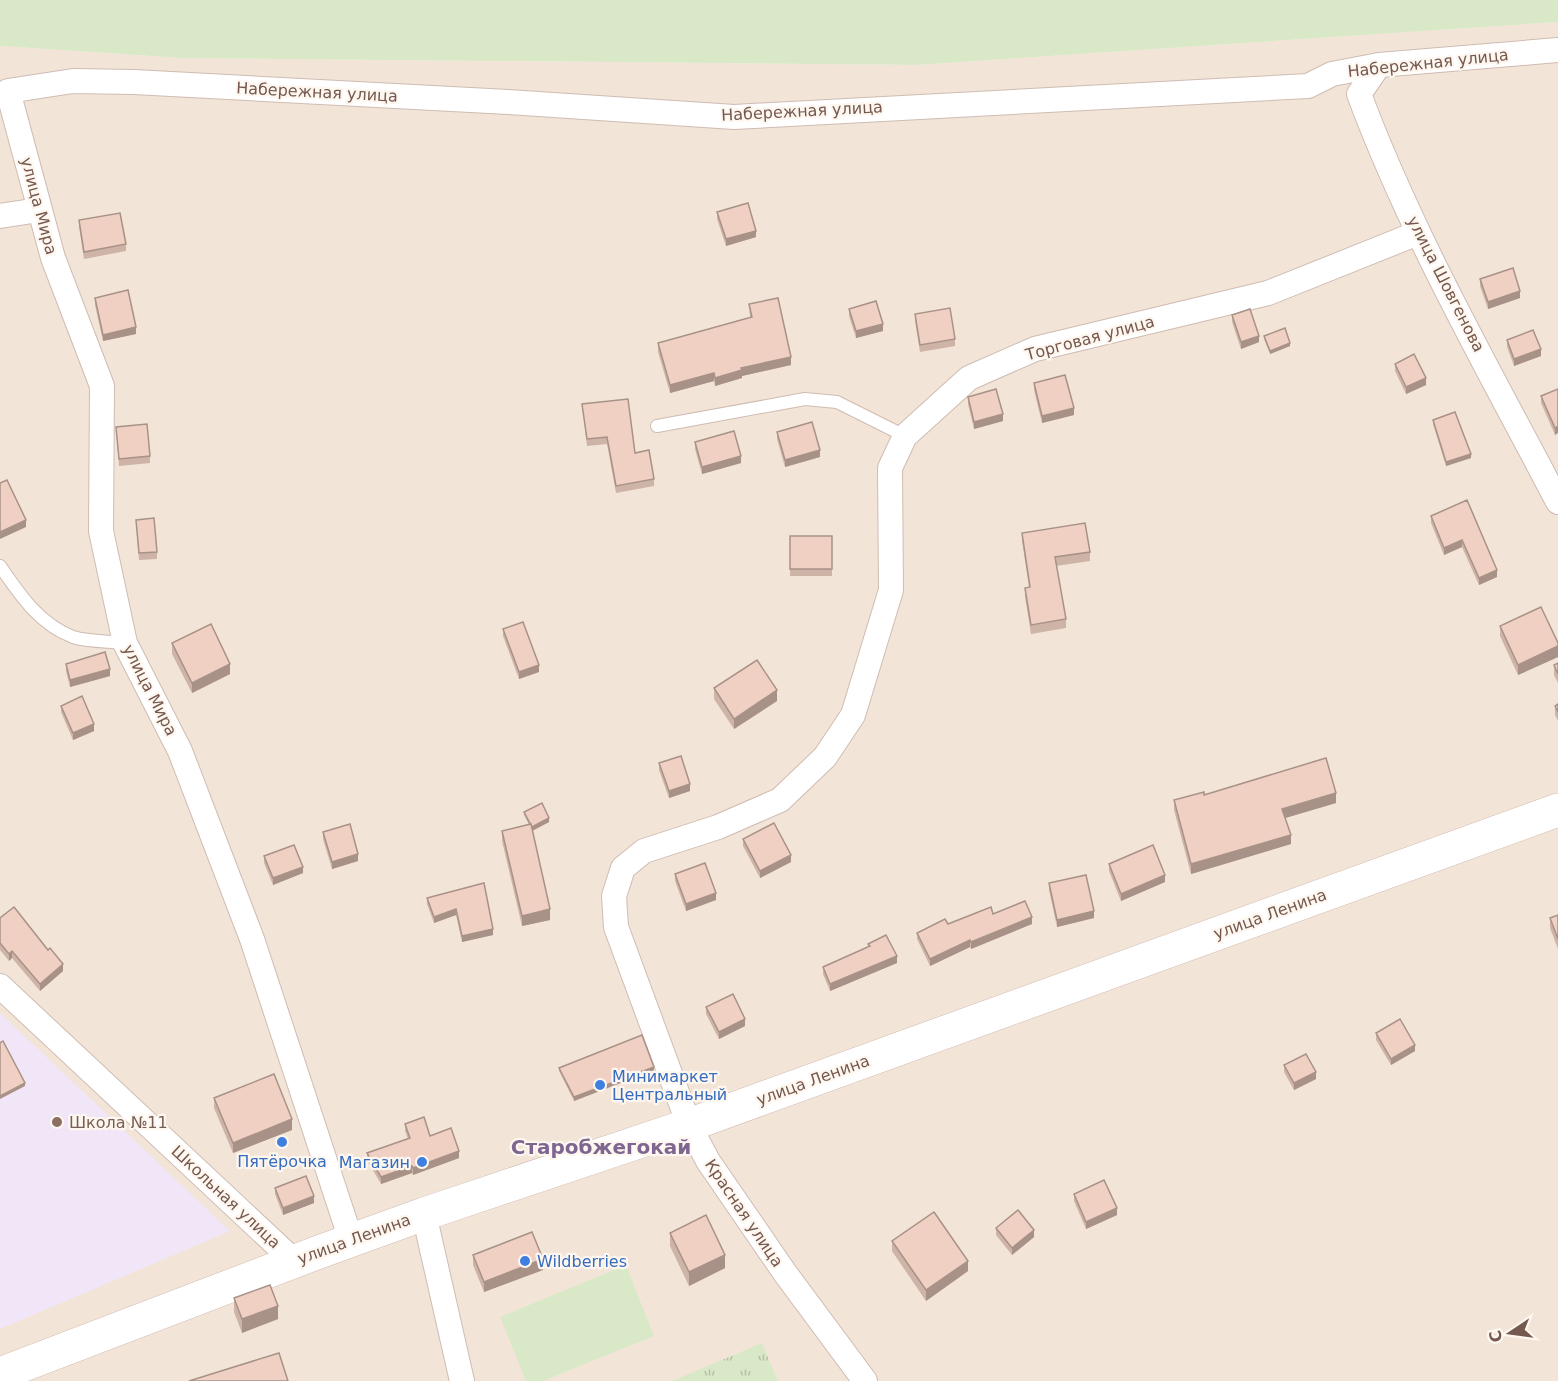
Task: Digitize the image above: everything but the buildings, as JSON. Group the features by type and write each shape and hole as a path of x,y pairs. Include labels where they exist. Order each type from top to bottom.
{"street":[{"name":"Набережная улица","path":"8,91 73,81 134,82 508,102 734,117 1308,86 1332,74 1379,65 1558,50"},
{"path":"1308,86 1359,94 1379,65"},
{"name":"улица Мира","path":"8,91 53,258 102,386 100,531 125,643 180,751 252,939 351,1240"},
{"name":"улица Шовгенова","path":"1359,94 1418,234 1558,502"},
{"path":"0,216 39,210"},
{"name":"Торговая улица","path":"616,927 614,896 624,868 644,851 718,827 780,800 825,757 853,715 891,590 890,468 904,436 969,378 1035,349 1268,293 1418,234"},
{"name":"улица Ленина","path":"0,1374 351,1240 689,1125 1558,810"},
{"name":"Красная улица","path":"616,927 689,1125 708,1161 785,1273 865,1381"},
{"name":"Школьная улица","path":"0,987 294,1261"},
{"path":"424,1214 462,1381"}],"lane":[{"path":"657,426 805,399 837,402 904,436"},
{"path":"0,566 23,599 45,622 75,638 125,643"}],"shaded area":[{"path":"1558,22 1558,1381 0,1381 0,46 181,58 916,65"},
{"name":"Школа №11","path":"0,1013 230,1231 0,1329"}],"green space":[{"path":"0,0 1558,0 1558,22 916,65 181,58 0,46"},
{"path":"626,1265 654,1336 543,1381 526,1381 500,1317"},
{"path":"762,1343 778,1381 672,1381"}],"place":[{"name":"Минимаркет Центральный","path":"600,1085"},
{"name":"Школа №11","path":"57,1122"},
{"name":"Пятёрочка","path":"282,1142"},
{"name":"Магазин","path":"422,1162"},
{"name":"Wildberries","path":"525,1261"}],"district":[{"name":"Старобжегокай","path":"601,1147"}]}
